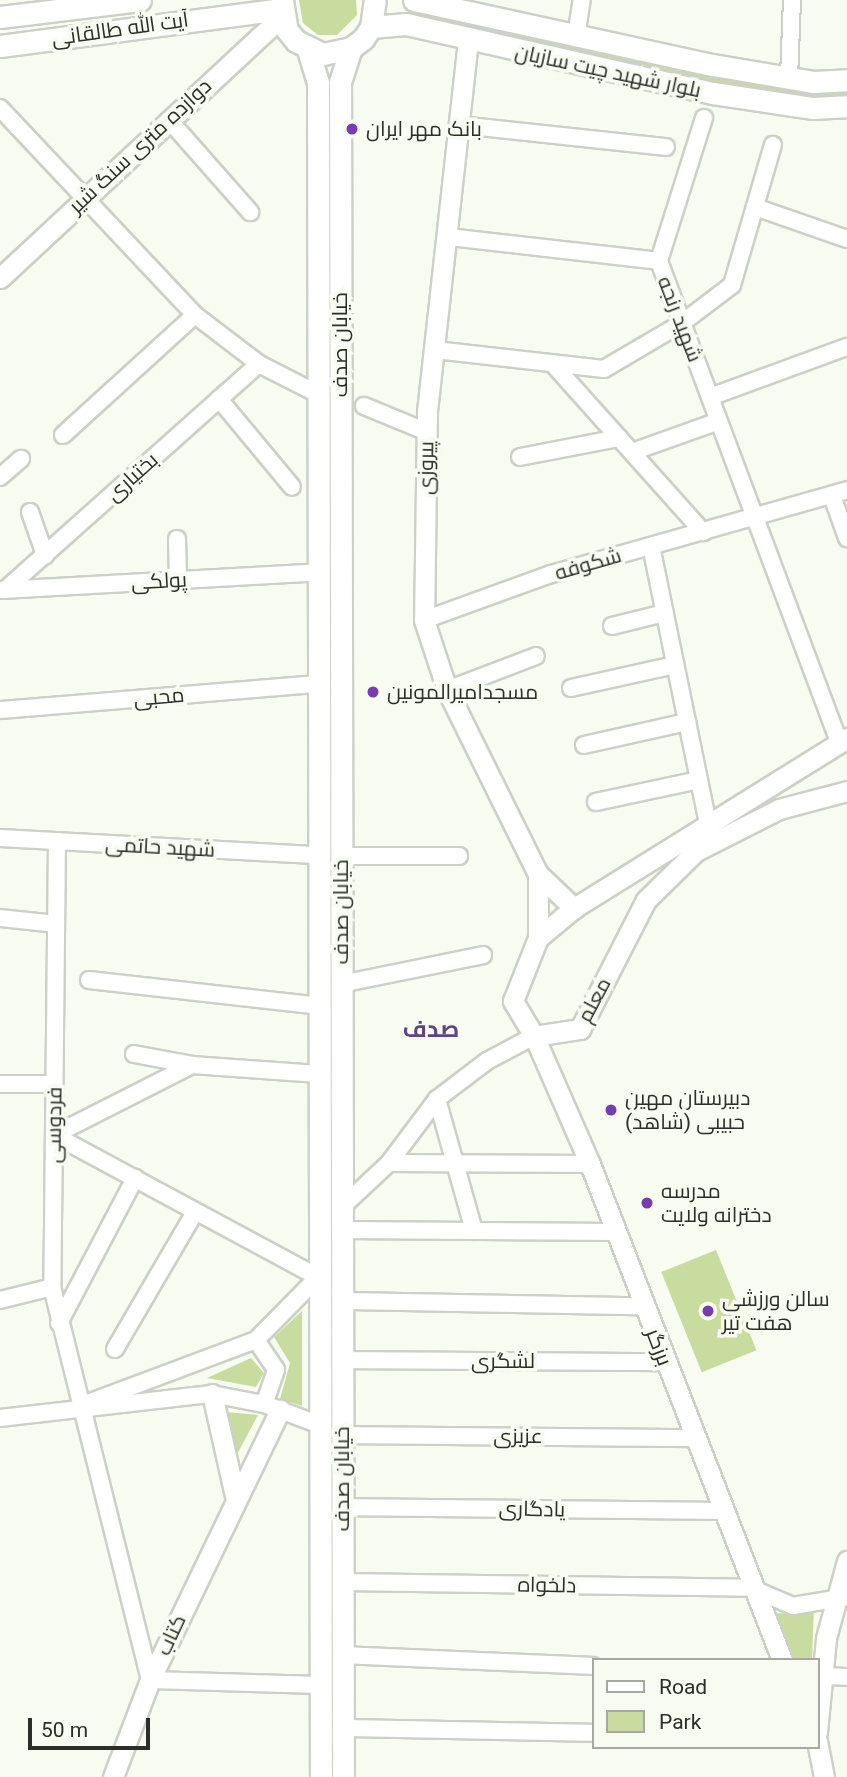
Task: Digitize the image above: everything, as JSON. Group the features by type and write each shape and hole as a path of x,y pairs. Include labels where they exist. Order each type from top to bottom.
{"main road":[{"name":"آیت الله طالقانی","path":"0,17 140,0"},
{"path":"281,8 287,30 308,50 330,54 351,48 371,27 375,0"},
{"name":"بلوار شهید چیت سازیان","path":"414,0 490,9 576,36 789,78 847,80"},
{"name":"آیت الله طالقانی","path":"0,46 281,8"},
{"name":"بلوار شهید چیت سازیان","path":"371,27 406,24 702,91 812,108 847,106"},
{"name":"خیابان صدف","path":"343,1777 340,82 351,48"},
{"name":"خیابان صدف","path":"308,50 317,82 321,1777"}],"street":[{"path":"576,36 582,0"},
{"path":"787,1 789,78"},
{"name":"دوازده متری سنگ شیر","path":"0,278 169,120 281,8"},
{"name":"پیروزی","path":"468,40 426,432 424,620 447,690 538,874"},
{"path":"0,108 83,200 194,315 258,364 318,394"},
{"name":"شهید رنجه","path":"704,118 659,261 755,517 843,740"},
{"path":"169,120 250,212"},
{"path":"460,125 666,147"},
{"path":"435,350 604,369 682,323 732,285 773,145"},
{"path":"755,207 847,239"},
{"path":"449,237 659,261"},
{"path":"63,435 194,315"},
{"path":"709,397 847,347"},
{"path":"552,363 703,532"},
{"name":"بختیاری","path":"3,590 258,364"},
{"path":"219,399 292,487"},
{"path":"364,406 426,432"},
{"path":"632,452 719,421"},
{"path":"520,457 619,438"},
{"path":"0,477 21,459"},
{"path":"840,493 847,538"},
{"name":"شکوفه","path":"424,620 551,574 840,493"},
{"path":"30,512 45,555"},
{"path":"177,540 178,580"},
{"path":"651,546 708,823"},
{"name":"پولکی","path":"3,590 318,572"},
{"path":"612,626 664,614"},
{"path":"447,690 536,656"},
{"path":"570,688 675,665"},
{"name":"محبی","path":"0,710 319,684"},
{"path":"584,745 687,722"},
{"path":"538,937 575,908 843,740"},
{"path":"596,802 699,780"},
{"name":"معلم","path":"534,1036 580,1029 646,900 696,851 779,809 847,791"},
{"name":"شهید حاتمی","path":"0,838 319,855"},
{"name":"فردوسی","path":"57,841 52,1287 150,1680"},
{"path":"341,856 458,856"},
{"path":"538,874 575,908"},
{"path":"342,1206 389,1163 437,1099 487,1060 534,1036 513,1001 538,937 538,874"},
{"path":"0,918 56,924"},
{"path":"341,984 483,955"},
{"path":"89,980 319,1006"},
{"name":"برزگر","path":"534,1036 590,1164 721,1511 781,1658"},
{"path":"134,1054 192,1065 319,1074"},
{"path":"54,1135 192,1065"},
{"path":"0,1084 54,1084"},
{"path":"437,1099 474,1231"},
{"path":"54,1135 135,1178 194,1214 318,1277 256,1340 82,1405"},
{"path":"389,1163 590,1164"},
{"path":"59,1323 135,1178"},
{"path":"115,1349 194,1214"},
{"path":"342,1230 616,1232"},
{"path":"0,1300 52,1287"},
{"path":"342,1301 643,1306"},
{"path":"256,1340 276,1370 272,1407"},
{"name":"لشگری","path":"342,1360 665,1362"},
{"path":"0,1418 82,1405 212,1394 272,1407 320,1425"},
{"path":"212,1394 235,1496"},
{"name":"کتاب","path":"113,1777 150,1680 235,1496 272,1407"},
{"name":"عزیزی","path":"342,1435 693,1438"},
{"name":"یادگاری","path":"342,1507 721,1511"},
{"path":"819,1716 822,1676 847,1561"},
{"name":"دلخواه","path":"342,1582 751,1588"},
{"path":"751,1588 793,1606 841,1598"},
{"path":"343,1655 592,1666"},
{"path":"822,1676 847,1676"},
{"path":"150,1680 320,1685"},
{"path":"343,1728 592,1733"},
{"path":"819,1737 824,1777"}],"green space":[{"path":"299,0 356,0 357,15 337,35 318,35 303,23"},
{"path":"429,12 751,84 797,92 847,92 847,99 766,93 428,20"},
{"name":"سالن ورزشی هفت تیر","path":"716,1250 756,1350 702,1372 661,1272"},
{"path":"302,1311 302,1406 280,1399 290,1363 274,1337"},
{"path":"251,1358 264,1373 256,1387 207,1378"},
{"path":"226,1412 258,1415 234,1460 232,1433"},
{"path":"814,1606 812,1658 794,1658 775,1613 795,1614"}],"place":[{"name":"بانک مهر ایران","path":"352,129"},
{"name":"مسجدامیرالمونین","path":"373,692"},
{"name":"دبیرستان مهین حبیبی (شاهد)","path":"611,1110"},
{"name":"مدرسه دخترانه ولایت","path":"647,1203"},
{"name":"سالن ورزشی هفت تیر","path":"708,1311"}],"district":[{"name":"صدف","path":"431,1030"}]}
